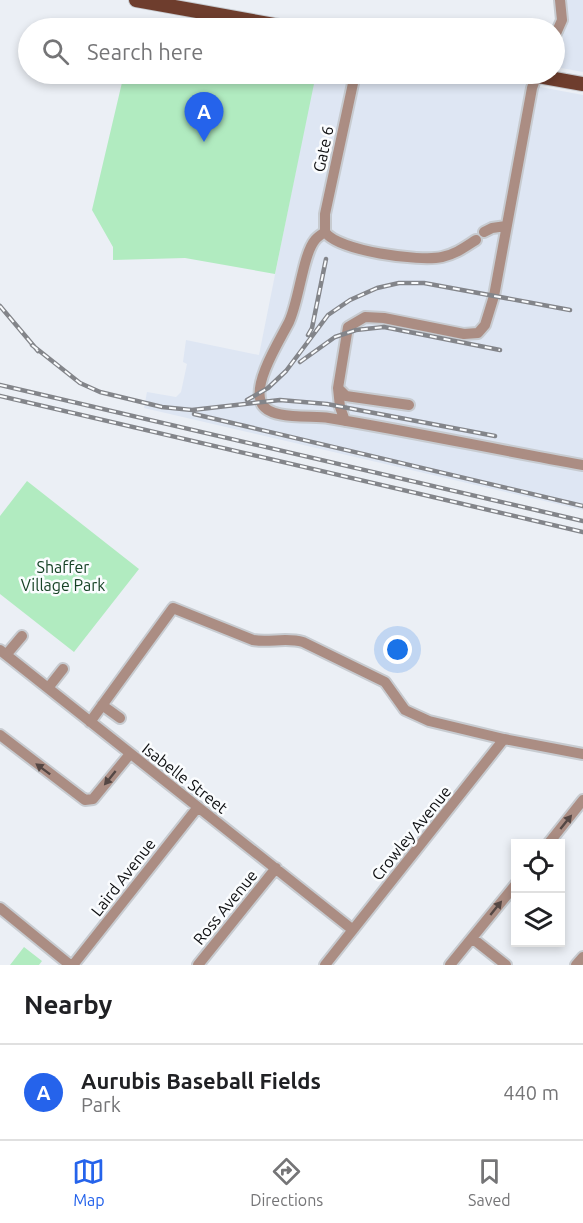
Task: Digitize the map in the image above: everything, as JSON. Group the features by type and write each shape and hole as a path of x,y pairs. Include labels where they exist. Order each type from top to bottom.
{"main road":[{"path":"136,0 240,18"},
{"path":"565,80 583,84"}],"street":[{"path":"560,0 562,18"},
{"name":"Gate 6","path":"325,232 325,214 353,84"},
{"path":"345,421 340,407 338,388 348,327 365,316 464,334 478,333 485,325 494,296 531,84"},
{"path":"506,226 492,228 456,253 417,259 345,245 332,239 325,232 315,239 296,304 266,367 260,393 264,407 274,413 345,421 583,465"},
{"path":"338,388 346,396 409,405"},
{"path":"90,722 173,608 253,640 303,642 385,682 405,710 429,721 504,739 583,754"},
{"path":"3,652 22,636"},
{"name":"Isabelle Street","path":"3,652 353,930"},
{"path":"48,688 63,669"},
{"path":"102,705 120,718"},
{"path":"0,735 83,800 93,799 130,754"},
{"name":"Crowley Avenue","path":"325,965 504,739"},
{"path":"551,839 583,800"},
{"name":"Laird Avenue","path":"71,965 198,807"},
{"name":"Ross Avenue","path":"198,965 276,868"},
{"path":"450,965 511,890"},
{"path":"0,908 58,961 71,965"},
{"path":"472,938 506,965"},
{"path":"576,965 583,957"}],"shaded area":[{"path":"565,0 583,0 583,72 565,69"},
{"path":"313,84 524,84 583,95 583,510 144,408 147,392 176,397 181,392 187,364 183,362 186,340 259,355"}],"green space":[{"path":"122,84 314,84 275,274 185,258 113,260 113,247 92,210"},
{"name":"Shaffer Village Park","path":"27,481 139,569 74,652 0,594 0,516"},
{"path":"24,947 42,961 39,965 10,965"}],"railway":[{"path":"308,335 312,328 326,259"},
{"path":"247,400 268,388 286,371 328,315 350,300 377,288 399,283 424,283 570,310"},
{"path":"0,306 38,351"},
{"path":"300,362 335,337 356,330 384,327 500,350"},
{"path":"32,345 80,383 100,392 162,407 192,410 280,400 327,404 495,436"},
{"path":"0,385 583,521"},
{"path":"0,396 583,532"},
{"path":"194,414 583,506"}],"place":[{"name":"Aurubis Baseball Fields","path":"204,142"}]}
